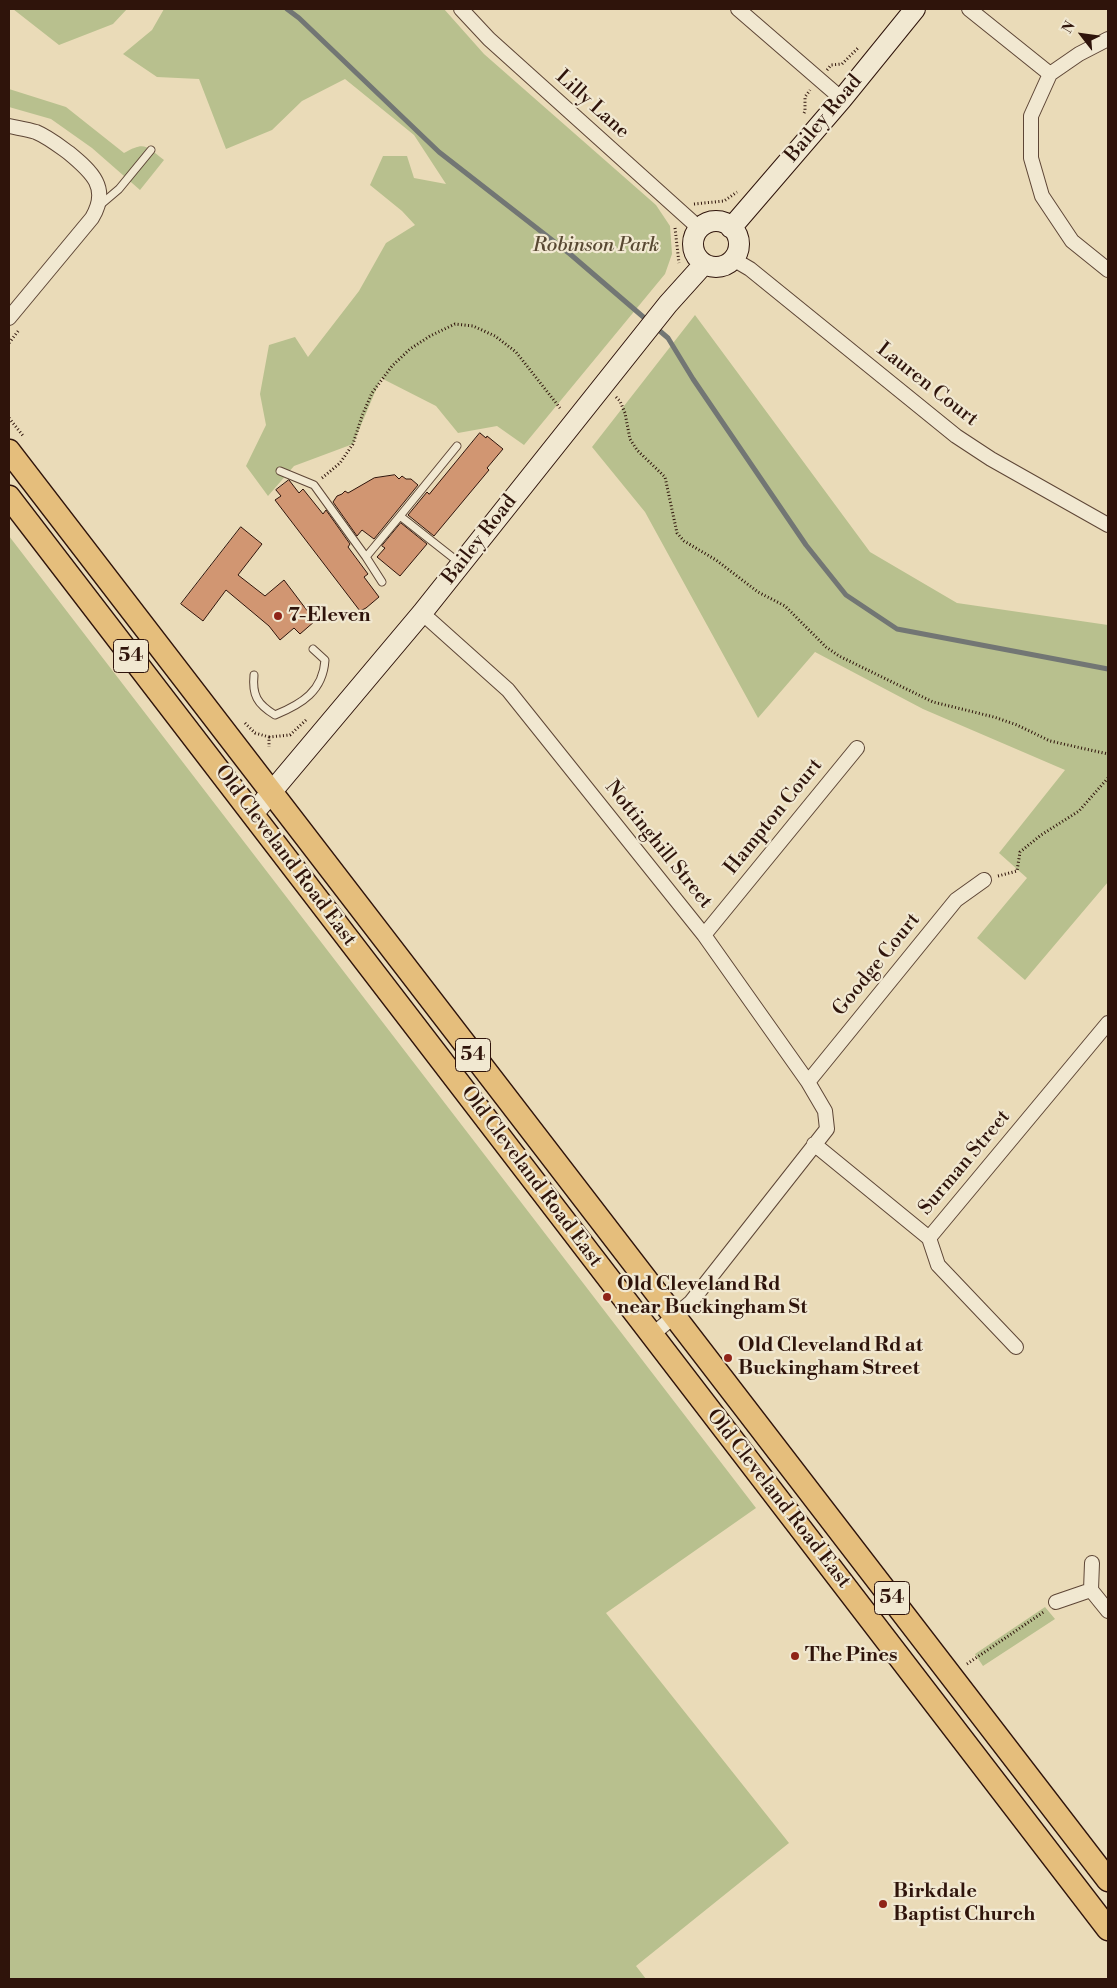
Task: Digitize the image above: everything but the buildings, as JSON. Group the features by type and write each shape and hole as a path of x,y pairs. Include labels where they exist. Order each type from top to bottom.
{"main road":[{"name":"Old Cleveland Road East","path":"9,451 1108,1880"},
{"name":"Old Cleveland Road East","path":"9,497 1108,1929"}],"street":[{"name":"Lilly Lane","path":"461,9 489,39 699,228"},
{"path":"738,9 842,99"},
{"name":"Bailey Road","path":"731,228 842,99 915,9"},
{"path":"968,9 1050,74"},
{"path":"1108,39 1079,54 1050,74 1031,116 1031,158 1042,196 1072,241 1108,270"},
{"path":"9,126 35,132 51,140 84,165 95,178 100,193 99,207 92,218 9,318"},
{"path":"712,222 726,224 731,228 738,239 738,246 733,259 729,263 716,268 698,260 693,248 695,234 699,228 712,222"},
{"name":"Lauren Court","path":"733,259 750,269 956,436 991,459 1108,525"},
{"name":"Bailey Road","path":"253,814 422,613 668,304 704,264"},
{"name":"Nottinghill Street","path":"422,613 508,690 704,934 808,1082 825,1111 827,1129 814,1144"},
{"name":"Hampton Court","path":"704,934 857,748"},
{"name":"Goodge Court","path":"808,1082 956,900 984,880"},
{"name":"Surman Street","path":"814,1144 929,1238 1108,1024"},
{"path":"652,1335 691,1302 814,1144"},
{"path":"929,1238 938,1264 1016,1347"},
{"path":"1092,1563 1091,1590 1108,1611"},
{"path":"1056,1602 1091,1590"}],"lane":[{"path":"99,207 119,189 151,150"},
{"path":"366,557 457,446"},
{"path":"280,471 314,485 382,582"},
{"path":"400,516 461,564"},
{"path":"254,675 253,690 262,707 275,715 294,708 315,690 324,674 326,660 313,649"}],"path":[{"path":"800,119 805,111 805,96 831,65 842,64 863,41"},
{"path":"676,271 680,263 675,224 694,203 724,201 744,187"},
{"path":"314,485 340,464 353,444 372,393 392,366 430,336 455,324 473,326 495,336 516,352 560,408"},
{"path":"9,343 20,328"},
{"path":"603,385 620,401 625,413 630,439 637,450 665,477 677,533 684,541 716,560 758,592 785,606 826,648 933,702 1018,725 1050,740 1108,754"},
{"path":"984,880 1017,871 1020,852 1041,835 1079,811 1108,778"},
{"path":"967,1664 1046,1610 1055,1608 1056,1602"}],"green space":[{"path":"13,9 127,9 113,24 59,45"},
{"name":"Robinson Park","path":"164,9 444,9 484,54 656,205 670,226 672,254 665,274 524,445 497,426 458,433 436,406 381,378 353,444 294,466 268,496 246,466 266,425 260,394 269,345 295,337 308,357 359,291 386,243 415,225 402,211 370,185 383,156 407,156 414,178 446,184 414,135 345,79 302,101 272,130 226,149 199,79 157,77 123,54 152,30"},
{"path":"9,89 66,107 124,153 141,146 149,148 164,160 140,190 92,148 51,119 9,107"},
{"path":"695,315 870,552 957,603 1108,625 1108,882 1025,980 977,938 1027,878 999,853 1065,770 923,709 815,652 758,718 645,512 592,447"},
{"path":"9,536 756,1508 606,1613 789,1843 636,1966 646,1979 9,1979"},
{"path":"1045,1607 1055,1619 983,1666 975,1654"}],"waterway":[{"path":"287,9 299,18 439,152 570,254 648,321"},
{"path":"654,326 668,338 693,379 806,545 846,595 897,629 1108,669"}],"place":[{"name":"7-Eleven","path":"278,616"},
{"name":"Old Cleveland Rd near Buckingham St","path":"607,1297"},
{"name":"Old Cleveland Rd at Buckingham Street","path":"728,1358"},
{"name":"The Pines","path":"795,1656"},
{"name":"Birkdale Baptist Church","path":"883,1904"}]}
